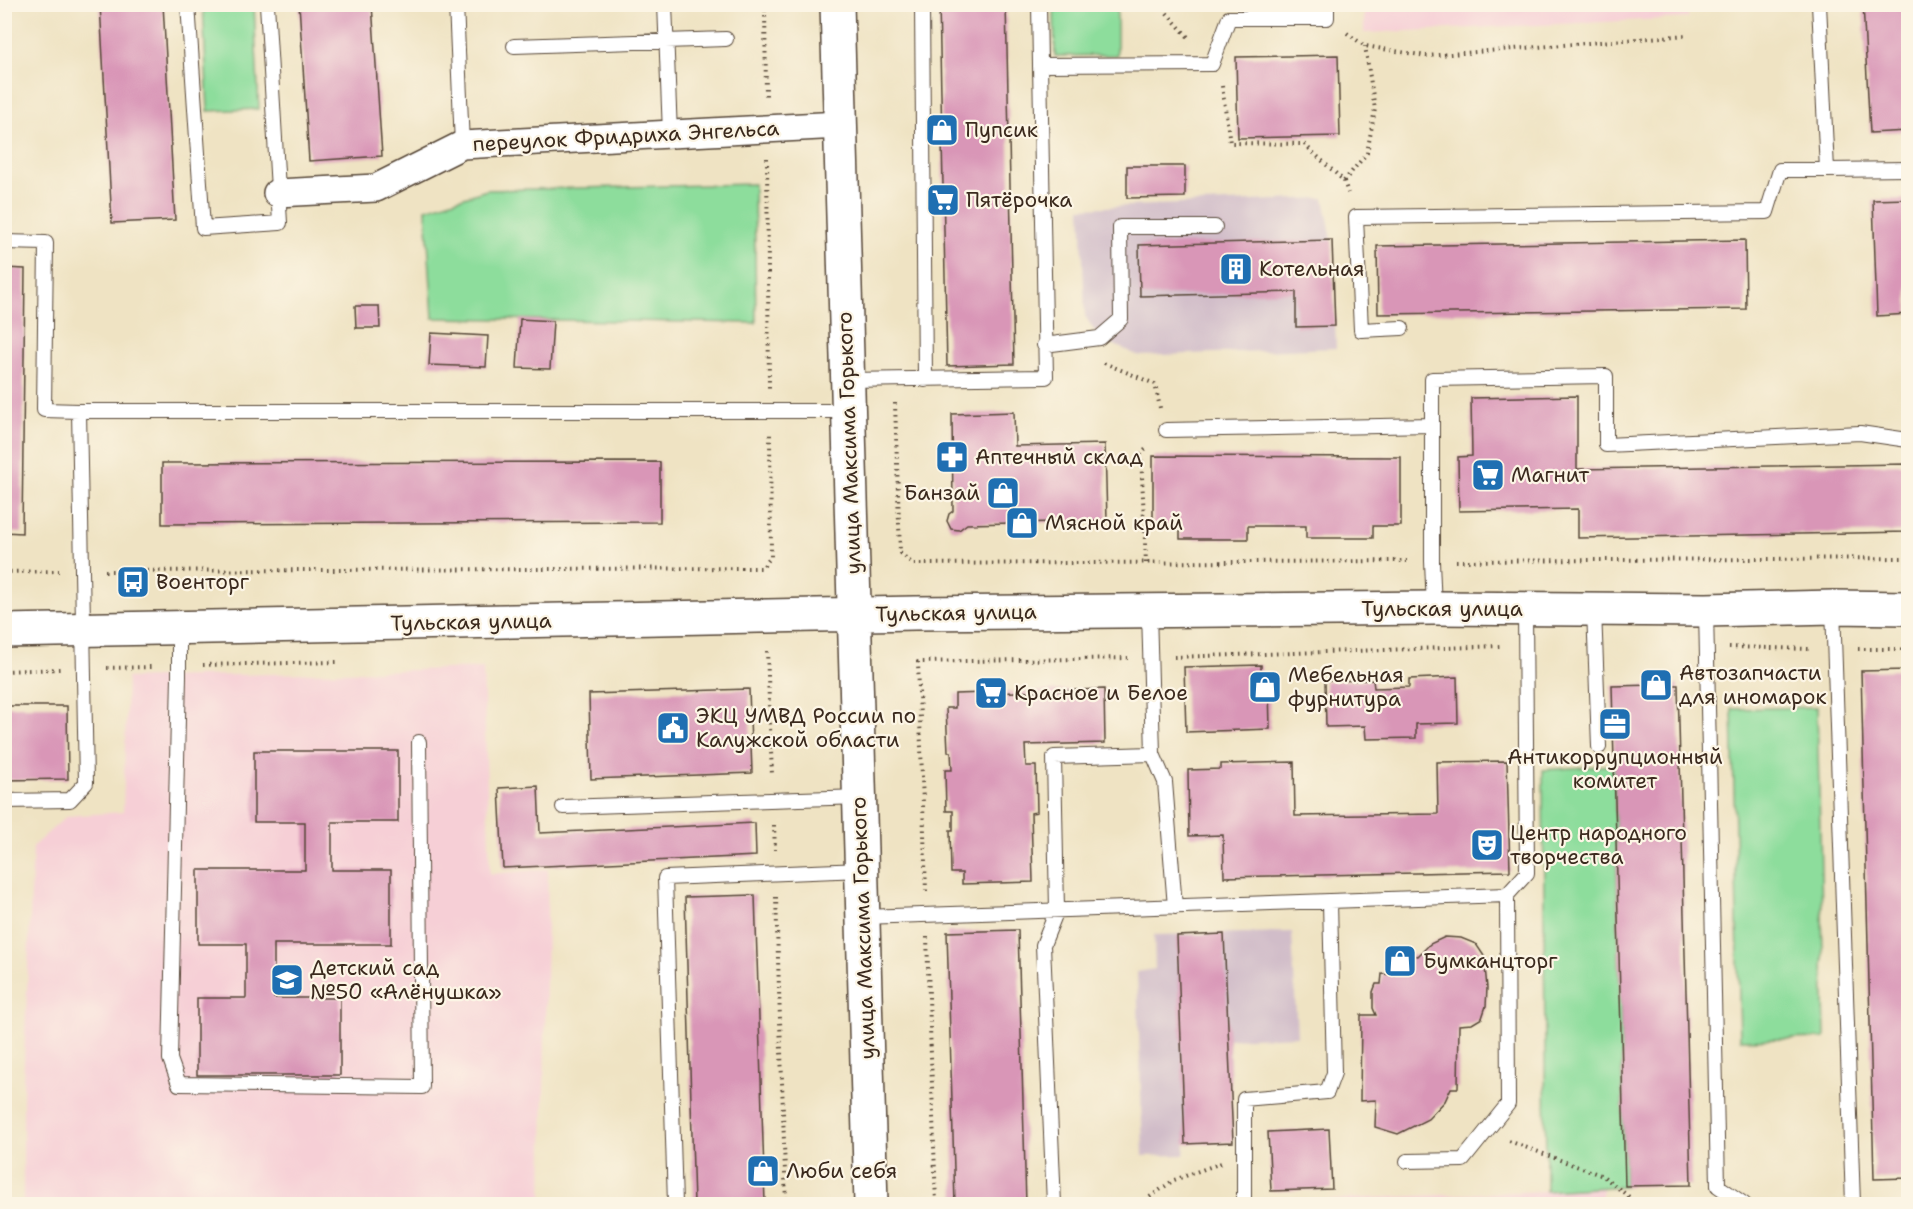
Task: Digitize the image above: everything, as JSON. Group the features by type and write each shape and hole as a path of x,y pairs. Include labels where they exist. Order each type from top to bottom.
{"main road":[{"name":"улица Максима Горького","path":"837,4 872,1204"},
{"name":"Тульская улица","path":"4,631 1149,610 1908,608"}],"street":[{"name":"переулок Фридриха Энгельса","path":"278,193 376,188 462,145 840,125"}],"lane":[{"path":"188,4 203,228 280,223 267,4"},
{"path":"456,4 462,145"},
{"path":"665,4 670,134"},
{"path":"922,4 925,380"},
{"path":"4,242 46,243 44,410 770,411 925,380 1046,377 1039,4"},
{"path":"1819,4 1827,170"},
{"path":"1040,65 1212,64 1229,18 1327,11"},
{"path":"514,46 726,39"},
{"path":"1402,328 1361,330 1356,217 1767,212 1780,171 1908,169"},
{"path":"1044,345 1099,338 1121,319 1120,226 1215,226"},
{"path":"1434,608 1432,380 1606,376 1606,445 1860,433 1908,440"},
{"path":"4,801 70,800 86,783 79,411"},
{"path":"1166,430 1432,425"},
{"path":"1833,607 1853,1204"},
{"path":"1407,1161 1463,1160 1508,1104 1507,895 1527,873 1525,609"},
{"path":"1594,609 1599,747"},
{"path":"1149,610 1153,754 1166,782 1175,907"},
{"path":"1706,610 1718,1186 1744,1204"},
{"path":"179,628 170,1059 179,1084 422,1087 419,742"},
{"path":"1054,1204 1043,945 1057,910 1054,757 1153,754"},
{"path":"563,807 860,797"},
{"path":"675,1204 665,878 862,870"},
{"path":"863,917 1507,895"},
{"path":"1244,1204 1244,1099 1327,1092 1334,1073 1330,902"}],"path":[{"path":"4,572 762,568 771,557 765,4"},
{"path":"1160,4 1212,64 1222,83 1230,143 1304,144 1344,181 1356,217"},
{"path":"1327,11 1365,46 1425,56 1687,35"},
{"path":"1344,181 1367,153 1375,109 1365,46"},
{"path":"1101,362 1155,384 1166,430 1141,454 1146,563"},
{"path":"925,380 894,390 900,553 913,564 927,564"},
{"path":"918,662 1526,646"},
{"path":"1707,647 1908,649"},
{"path":"755,651 767,651 786,1204"},
{"path":"4,671 345,662"},
{"path":"1486,1132 1604,1176 1638,1204"},
{"path":"1140,1204 1174,1180 1226,1161 1245,1162"}],"shaded area":[{"path":"1364,5 1688,5 1688,18 1364,33"},
{"path":"1324,198 1332,240 1336,348 1139,356 1099,338 1085,316 1081,208"},
{"name":"Детский сад №50 «Алёнушка»","path":"483,668 490,874 548,869 542,1204 23,1204 23,1086 33,846 67,816 123,812 127,678"},
{"path":"1292,932 1297,1036 1229,1039 1233,1142 1185,1144 1184,1155 1143,1156 1137,972 1155,969 1154,935"},
{"path":"1602,1188 1602,1204 1221,1204 1546,1191"}],"green space":[{"path":"203,5 254,5 259,109 208,111"},
{"path":"1054,5 1117,5 1117,55 1055,56"},
{"path":"754,184 756,323 433,318 426,209 487,190"},
{"path":"1817,707 1825,1038 1740,1040 1732,709"},
{"path":"1614,765 1625,1186 1546,1191 1543,770"}],"building":[{"path":"100,4 163,4 175,220 112,223"},
{"path":"299,4 372,4 382,156 309,161"},
{"path":"939,4 1006,4 1014,364 947,366"},
{"path":"1863,4 1908,4 1908,131 1870,133"},
{"path":"1338,55 1340,136 1238,138 1236,57"},
{"path":"1127,166 1185,166 1185,197 1127,198"},
{"path":"1908,199 1908,314 1877,316 1873,200"},
{"name":"Котельная","path":"1332,240 1335,326 1296,327 1296,292 1140,296 1139,245"},
{"path":"1745,240 1746,309 1378,314 1377,246"},
{"path":"4,268 25,269 22,533 4,532"},
{"path":"355,306 379,306 380,328 356,328"},
{"path":"520,319 553,321 550,369 517,368"},
{"path":"431,333 488,336 486,367 429,365"},
{"path":"1577,396 1577,469 1908,464 1908,532 1578,538 1578,509 1459,511 1458,457 1472,456 1471,398"},
{"path":"1014,412 1015,446 1105,444 1107,521 967,524 959,530 951,529 947,521 949,514 953,511 952,414"},
{"path":"1153,456 1401,457 1401,526 1373,526 1373,538 1306,538 1306,526 1248,526 1248,539 1180,539 1180,526 1153,526"},
{"path":"660,462 660,522 162,524 162,463"},
{"path":"1261,665 1261,687 1269,687 1270,729 1186,732 1184,667"},
{"path":"1908,670 1908,1178 1874,1179 1861,671"},
{"path":"1457,677 1458,723 1416,724 1416,738 1366,739 1365,726 1326,727 1325,681 1373,680 1374,688 1409,687 1409,679"},
{"path":"1678,685 1691,1185 1625,1186 1612,686"},
{"path":"749,689 752,773 591,779 589,694"},
{"path":"1104,689 1105,743 1025,745 1026,766 1036,766 1037,812 1031,813 1033,882 962,884 962,873 951,873 950,830 953,830 953,811 946,811 945,770 952,770 951,752 948,752 946,708 955,708 955,694"},
{"path":"67,706 68,779 4,780 4,707"},
{"path":"254,751 398,751 398,822 332,822 332,870 391,870 391,944 274,944 274,998 340,998 340,1075 197,1075 197,998 246,998 246,944 198,944 198,870 305,870 305,822 254,822"},
{"path":"1507,761 1510,871 1224,877 1223,835 1189,836 1188,770 1221,769 1221,764 1294,762 1295,816 1438,814 1437,762"},
{"path":"538,786 540,833 755,823 756,856 503,868 499,788"},
{"path":"755,895 765,1204 694,1204 685,897"},
{"path":"1018,930 1026,1204 955,1204 947,932"},
{"path":"1224,934 1233,1142 1185,1144 1177,936"},
{"path":"1445,937 1461,938 1476,944 1484,956 1486,1006 1482,1018 1472,1024 1459,1025 1458,1088 1451,1088 1445,1101 1428,1119 1398,1134 1375,1127 1376,1100 1360,1101 1361,1015 1376,1015 1373,1008 1373,992 1376,984 1381,984 1382,974 1394,975 1389,965 1393,956 1399,954 1418,956 1430,944"},
{"path":"1329,1129 1332,1189 1271,1191 1268,1132"}],"place":[{"name":"Пупсик","path":"942,130"},
{"name":"Пятёрочка","path":"943,200"},
{"name":"Котельная","path":"1236,269"},
{"name":"Аптечный склад","path":"952,457"},
{"name":"Магнит","path":"1488,475"},
{"name":"Банзай","path":"1003,493"},
{"name":"Мясной край","path":"1022,523"},
{"name":"Военторг","path":"133,582"},
{"name":"Автозапчасти для иномарок","path":"1656,685"},
{"name":"Мебельная фурнитура","path":"1265,687"},
{"name":"Красное и Белое","path":"991,693"},
{"name":"Антикоррупционный комитет","path":"1615,724"},
{"name":"ЭКЦ УМВД России по Калужской области","path":"673,728"},
{"name":"Центр народного творчества","path":"1487,845"},
{"name":"Бумканцторг","path":"1400,961"},
{"name":"Детский сад №50 «Алёнушка»","path":"287,980"},
{"name":"Люби себя","path":"763,1171"}]}
